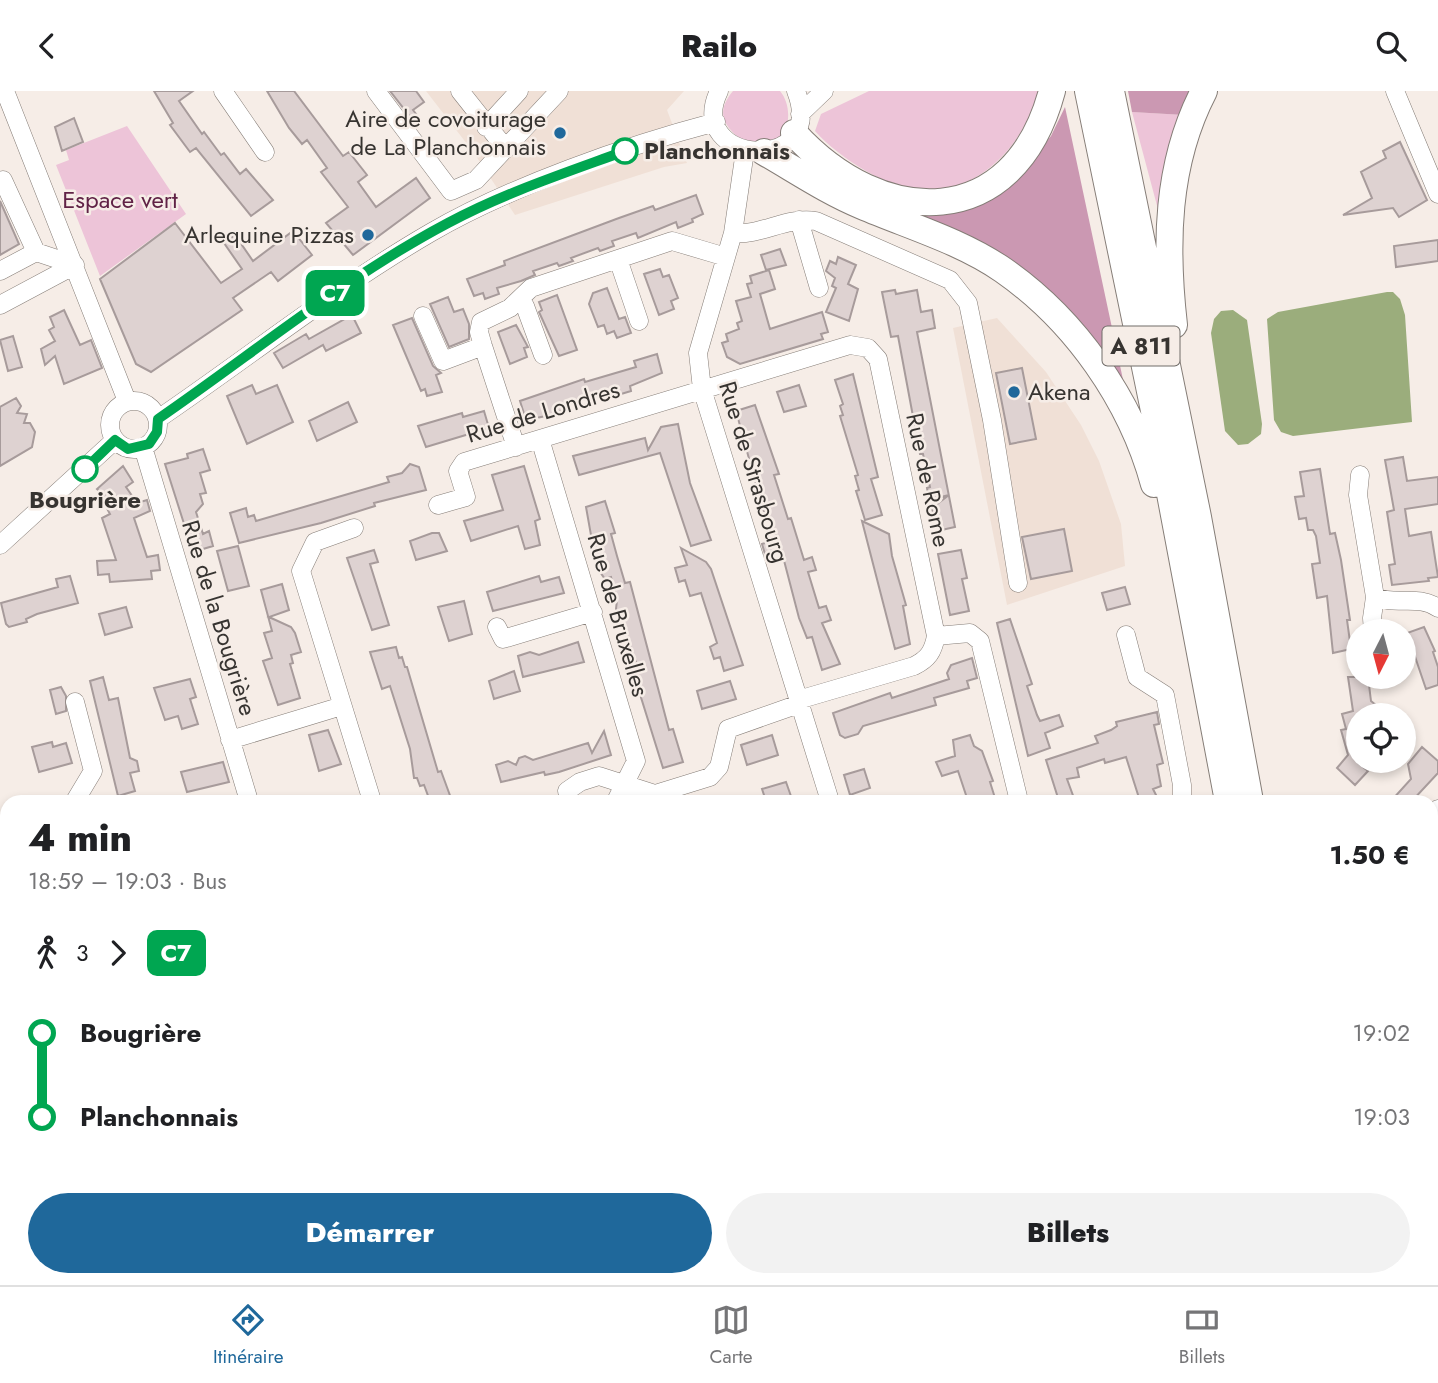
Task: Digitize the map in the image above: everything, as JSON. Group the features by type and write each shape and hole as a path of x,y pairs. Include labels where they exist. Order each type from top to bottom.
{"highway":[{"path":"797,124 830,168 870,189 917,204 951,201 977,191 1016,162 1038,133 1052,91"},
{"name":"A 811","path":"1088,91 1192,602 1226,795"},
{"name":"A 811","path":"1111,91 1171,380 1249,795"},
{"path":"1171,380 1180,365 1170,278 1171,201 1183,141 1203,91"},
{"path":"755,152 823,188 974,253 1039,297 1096,363 1134,427 1160,506 1178,595 1192,602"}],"street":[{"path":"5,91 127,401"},
{"path":"223,91 265,152"},
{"path":"376,91 449,190 476,180 559,91"},
{"path":"460,91 506,149"},
{"path":"486,127 519,91"},
{"path":"719,91 715,109 716,122 727,140 755,152 776,149 824,91"},
{"path":"796,91 797,124"},
{"path":"1395,91 1438,194"},
{"path":"158,419 149,406 135,400 127,401 116,409 110,421 115,440 128,449 143,447 154,439 158,419 292,321 367,271 449,222 516,192 625,151 716,122"},
{"name":"Rue de Strasbourg","path":"755,152 698,353 702,389 828,795"},
{"path":"3,180 36,252"},
{"path":"733,233 754,232 799,220 827,225 950,280 961,290 968,303 1018,583"},
{"path":"799,220 820,288"},
{"path":"516,447 479,332 481,321 518,300 531,288 672,241 726,257"},
{"path":"0,271 36,252 75,265"},
{"path":"618,259 639,321"},
{"path":"0,305 75,265"},
{"path":"518,300 525,306 543,355"},
{"path":"422,316 443,361 483,346"},
{"name":"Rue de Rome","path":"702,389 850,345 867,348 878,359 936,636"},
{"name":"Rue de Londres","path":"438,505 466,497 458,471 464,462 702,389"},
{"name":"Rue de Bruxelles","path":"540,439 636,761 619,795"},
{"path":"0,545 115,440"},
{"name":"Rue de la Bougrière","path":"143,447 247,795"},
{"path":"1360,475 1358,495 1375,597 1372,619"},
{"path":"354,528 315,542 301,572 370,795"},
{"path":"1375,597 1387,602 1421,600 1438,608"},
{"path":"497,627 503,639 593,612"},
{"path":"567,791 580,782 599,776 655,794 710,778 719,767 728,729 798,702 914,666 927,659 936,636 970,633 980,641 1018,795"},
{"path":"1126,635 1137,677 1165,695 1182,795"},
{"path":"75,702 93,771 79,795"},
{"path":"230,740 342,706"}],"shaded area":[{"path":"426,91 684,91 667,110 687,163 664,167 515,215 474,153"},
{"path":"1128,91 1194,91 1184,115 1132,112"},
{"path":"1065,107 1125,389 1098,347 908,212 1036,154 1051,136"},
{"path":"1393,292 1400,299 1405,315 1412,422 1293,436 1281,432 1274,420 1267,319 1278,312"},
{"path":"1233,310 1247,320 1262,424 1261,434 1248,444 1238,445 1225,431 1211,333 1214,319 1221,311"},
{"path":"997,318 1046,372 1081,425 1099,461 1121,524 1125,566 1007,605 953,328"}],"green space":[{"path":"733,91 780,91 787,104 788,119 779,138 769,143 748,145 734,134 723,115"},
{"path":"869,91 1038,91 1024,127 1001,158 970,181 952,188 932,191 901,186 868,172 838,152 815,131 821,114"},
{"path":"1132,112 1184,115 1163,228"},
{"name":"Espace vert","path":"127,126 186,214 100,276 56,165 69,160 66,150"}],"building":[{"path":"154,91 193,91 179,101 202,134 204,132 221,155 224,153 240,174 246,169 273,200 251,216 196,148 190,152 170,125 173,123"},
{"path":"267,91 294,91 343,156 349,152 367,175 358,182 376,207 416,178 430,198 353,255 326,223 348,207 321,172 327,168 307,140 302,144 289,128"},
{"path":"390,91 416,91 424,102 413,110 420,119 415,123"},
{"path":"74,118 83,142 62,151 55,127"},
{"path":"1400,142 1427,200 1399,217 1393,208 1343,215 1372,198 1361,172 1386,158 1383,151"},
{"path":"696,195 703,214 692,219 693,222 678,228 676,222 638,238 636,233 612,241 614,246 600,251 598,248 571,258 573,261 559,266 557,263 533,271 535,275 497,288 499,294 485,299 483,293 474,296 467,279 505,265 504,261 619,218 653,206 655,210"},
{"path":"0,201 19,244 0,255"},
{"path":"175,223 221,283 242,269 224,243 235,235 253,261 293,231 312,255 278,281 271,272 233,298 242,310 151,372 136,364 100,279"},
{"path":"1438,240 1438,261 1396,267 1394,246"},
{"path":"780,249 786,265 766,270 761,255"},
{"path":"838,257 856,265 848,284 858,289 849,321 826,312 836,288 832,286 835,278 826,271 830,261 836,264"},
{"path":"660,269 663,277 669,275 678,298 671,301 674,309 659,315 644,274"},
{"path":"769,270 775,289 760,294 770,329 822,312 828,332 821,334 823,339 740,364 727,357 722,343 728,341 726,334 739,329 737,323 742,321 736,301 751,297 747,284 752,283 750,276"},
{"path":"607,288 619,319 625,317 631,333 617,338 614,331 607,334 604,325 598,327 589,304 593,293"},
{"path":"895,290 896,294 917,290 921,312 932,310 935,328 917,332 949,495 929,500 927,488 930,487 923,454 920,454 898,336 891,337 882,292"},
{"path":"557,295 577,350 559,356 539,312 542,310 539,302"},
{"path":"448,297 454,312 463,309 469,324 469,339 449,347 430,304"},
{"path":"64,310 80,345 91,340 102,368 64,384 55,356 45,365 41,349 55,341 49,330 54,327 50,317"},
{"path":"352,315 361,333 326,351 323,345 283,368 274,353 306,334 309,339"},
{"path":"412,318 433,366 441,373 436,375 442,392 427,396 425,389 421,391 393,325"},
{"path":"516,325 528,347 524,348 527,357 510,364 498,332"},
{"path":"13,336 22,367 8,371 0,340"},
{"path":"657,354 662,373 630,386 631,391 608,398 598,395 566,405 567,409 551,415 526,420 520,401 584,379 585,382 636,367 634,361"},
{"name":"Akena","path":"1022,368 1036,439 1010,444 996,373"},
{"path":"853,374 878,477 871,479 882,515 865,520 856,491 859,490 855,476 858,475 840,416 843,415 840,406 843,404 835,380"},
{"path":"252,385 256,394 277,385 293,422 247,444 227,396"},
{"path":"799,385 806,406 784,412 777,392"},
{"path":"16,398 21,406 17,413 27,414 24,423 30,423 35,432 32,447 0,466 0,407"},
{"path":"348,402 357,422 317,441 309,421"},
{"path":"755,405 779,474 774,475 788,519 791,518 804,560 812,557 816,570 808,572 819,608 826,606 831,620 822,623 840,664 822,670 812,637 807,638 799,618 781,549 765,554 762,544 777,539 770,517 763,510 736,411"},
{"path":"484,411 489,428 426,447 418,426 462,413 463,417"},
{"path":"678,424 690,483 711,540 691,546 660,453 579,475 573,456 645,438 648,450 661,427"},
{"path":"203,449 210,470 200,473 206,493 200,494 203,504 196,512 203,534 209,531 213,546 193,552 165,464 188,458 187,454"},
{"path":"1403,457 1407,481 1438,477 1438,504 1405,509 1409,536 1431,532 1438,577 1428,578 1429,581 1392,585 1389,565 1395,564 1387,512 1394,510 1385,460"},
{"path":"410,464 419,467 426,490 374,503 375,506 321,523 239,543 230,513 246,508 248,517 254,515 256,521 389,482 387,477 402,473"},
{"path":"123,466 133,482 126,487 137,503 147,500 150,511 134,518 147,557 158,555 160,570 151,571 152,579 110,582 109,574 98,575 97,561 116,560 102,518 110,514 104,503 108,500 97,489"},
{"path":"524,466 540,519 535,521 540,545 525,549 518,526 471,541 464,521 503,510 492,475"},
{"path":"1320,469 1330,534 1335,533 1341,560 1350,619 1346,619 1346,650 1333,653 1327,596 1317,598 1312,564 1320,563 1316,536 1313,530 1308,530 1306,518 1299,519 1295,497 1304,496 1300,472"},
{"path":"949,495 955,527 937,531 932,508"},
{"path":"605,501 615,533 611,534 625,583 630,582 669,730 673,729 683,762 663,768 634,675 634,666 637,665 616,609 617,600 611,577 605,579 600,572 594,552 586,507"},
{"path":"862,521 889,534 892,556 906,605 903,606 910,644 895,649"},
{"path":"1064,529 1072,571 1031,579 1022,537"},
{"path":"439,533 447,551 416,560 410,541"},
{"path":"238,546 249,586 228,591 217,551"},
{"path":"681,548 706,562 711,569 743,665 724,671 720,657 714,659 710,647 717,643 701,593 690,596 685,580 679,582 675,568 687,565"},
{"path":"374,550 378,562 370,564 389,625 372,630 347,558"},
{"path":"961,550 967,578 962,579 969,611 950,615 938,554"},
{"path":"70,576 78,603 37,614 26,619 27,622 9,627 6,624 1,603 58,587 56,579"},
{"path":"539,576 541,582 559,577 564,593 493,611 487,592"},
{"path":"282,584 289,610 269,617 291,627 295,633 301,652 291,655 293,663 290,664 300,698 278,705 263,661 272,658 264,633 272,631 261,590"},
{"path":"1125,587 1130,604 1107,610 1102,593"},
{"path":"464,601 472,634 449,641 438,607"},
{"path":"126,607 132,627 105,635 99,614"},
{"path":"1010,619 1032,684 1027,686 1037,715 1040,721 1059,715 1063,726 1045,733 1050,748 1028,756 997,623"},
{"path":"1424,627 1435,651 1433,652 1438,667 1438,685 1426,689 1416,660 1416,630"},
{"path":"578,642 584,662 523,677 518,656 530,652 539,655"},
{"path":"396,647 399,658 402,657 438,772 441,771 450,795 428,795 424,785 420,786 417,778 414,778 410,749 390,686 382,689 370,652"},
{"path":"972,658 977,678 967,681 969,688 934,698 936,705 863,726 858,734 845,738 840,735 833,713 890,693 892,698 949,679 947,673 951,665"},
{"path":"514,671 520,691 494,699 489,681"},
{"path":"103,677 109,700 118,698 130,758 137,761 139,771 130,773 135,791 118,795 90,681"},
{"path":"190,679 196,697 190,699 198,724 182,729 178,716 165,720 154,688"},
{"path":"730,681 736,699 702,709 697,691"},
{"path":"61,687 66,696 66,711 56,714 50,690"},
{"path":"1350,689 1370,689 1373,703 1352,703"},
{"path":"1157,712 1159,724 1154,725 1163,763 1157,765 1161,786 1153,789 1156,795 1138,795 1126,757 1105,763 1104,759 1077,768 1079,777 1067,779 1073,795 1057,795 1046,760 1098,743 1095,736 1117,726 1116,722"},
{"path":"1346,713 1346,729 1342,714"},
{"path":"1346,729 1346,748 1341,730"},
{"path":"328,730 341,764 319,771 309,735"},
{"path":"604,731 611,755 559,772 545,775 544,772 501,782 496,765 508,761 516,765 519,758 525,756 533,760 588,743 592,753"},
{"path":"772,735 778,755 747,765 741,745"},
{"path":"970,735 974,746 982,751 993,781 990,782 994,795 966,795 958,771 942,776 936,762 955,756 953,740"},
{"path":"52,742 53,747 66,743 72,763 39,772 32,747"},
{"path":"1422,747 1438,761 1438,773 1418,795 1396,795 1411,779 1410,773 1416,773 1416,754"},
{"path":"1346,757 1346,773 1366,773 1355,785 1337,768"},
{"path":"223,762 229,782 187,792 181,772"},
{"path":"864,769 870,788 850,795 844,775"},
{"path":"786,782 791,795 764,795 762,789"}],"bus line":[{"name":"C7","path":"85,469 115,440 128,449 149,444 157,432 158,419 292,321 429,233 488,203 625,151"}],"place":[{"name":"Aire de covoiturage de La Planchonnais","path":"560,133"},
{"name":"Planchonnais","path":"625,151"},
{"name":"Arlequine Pizzas","path":"368,235"},
{"name":"Akena","path":"1014,392"},
{"name":"Bougrière","path":"85,469"}]}
